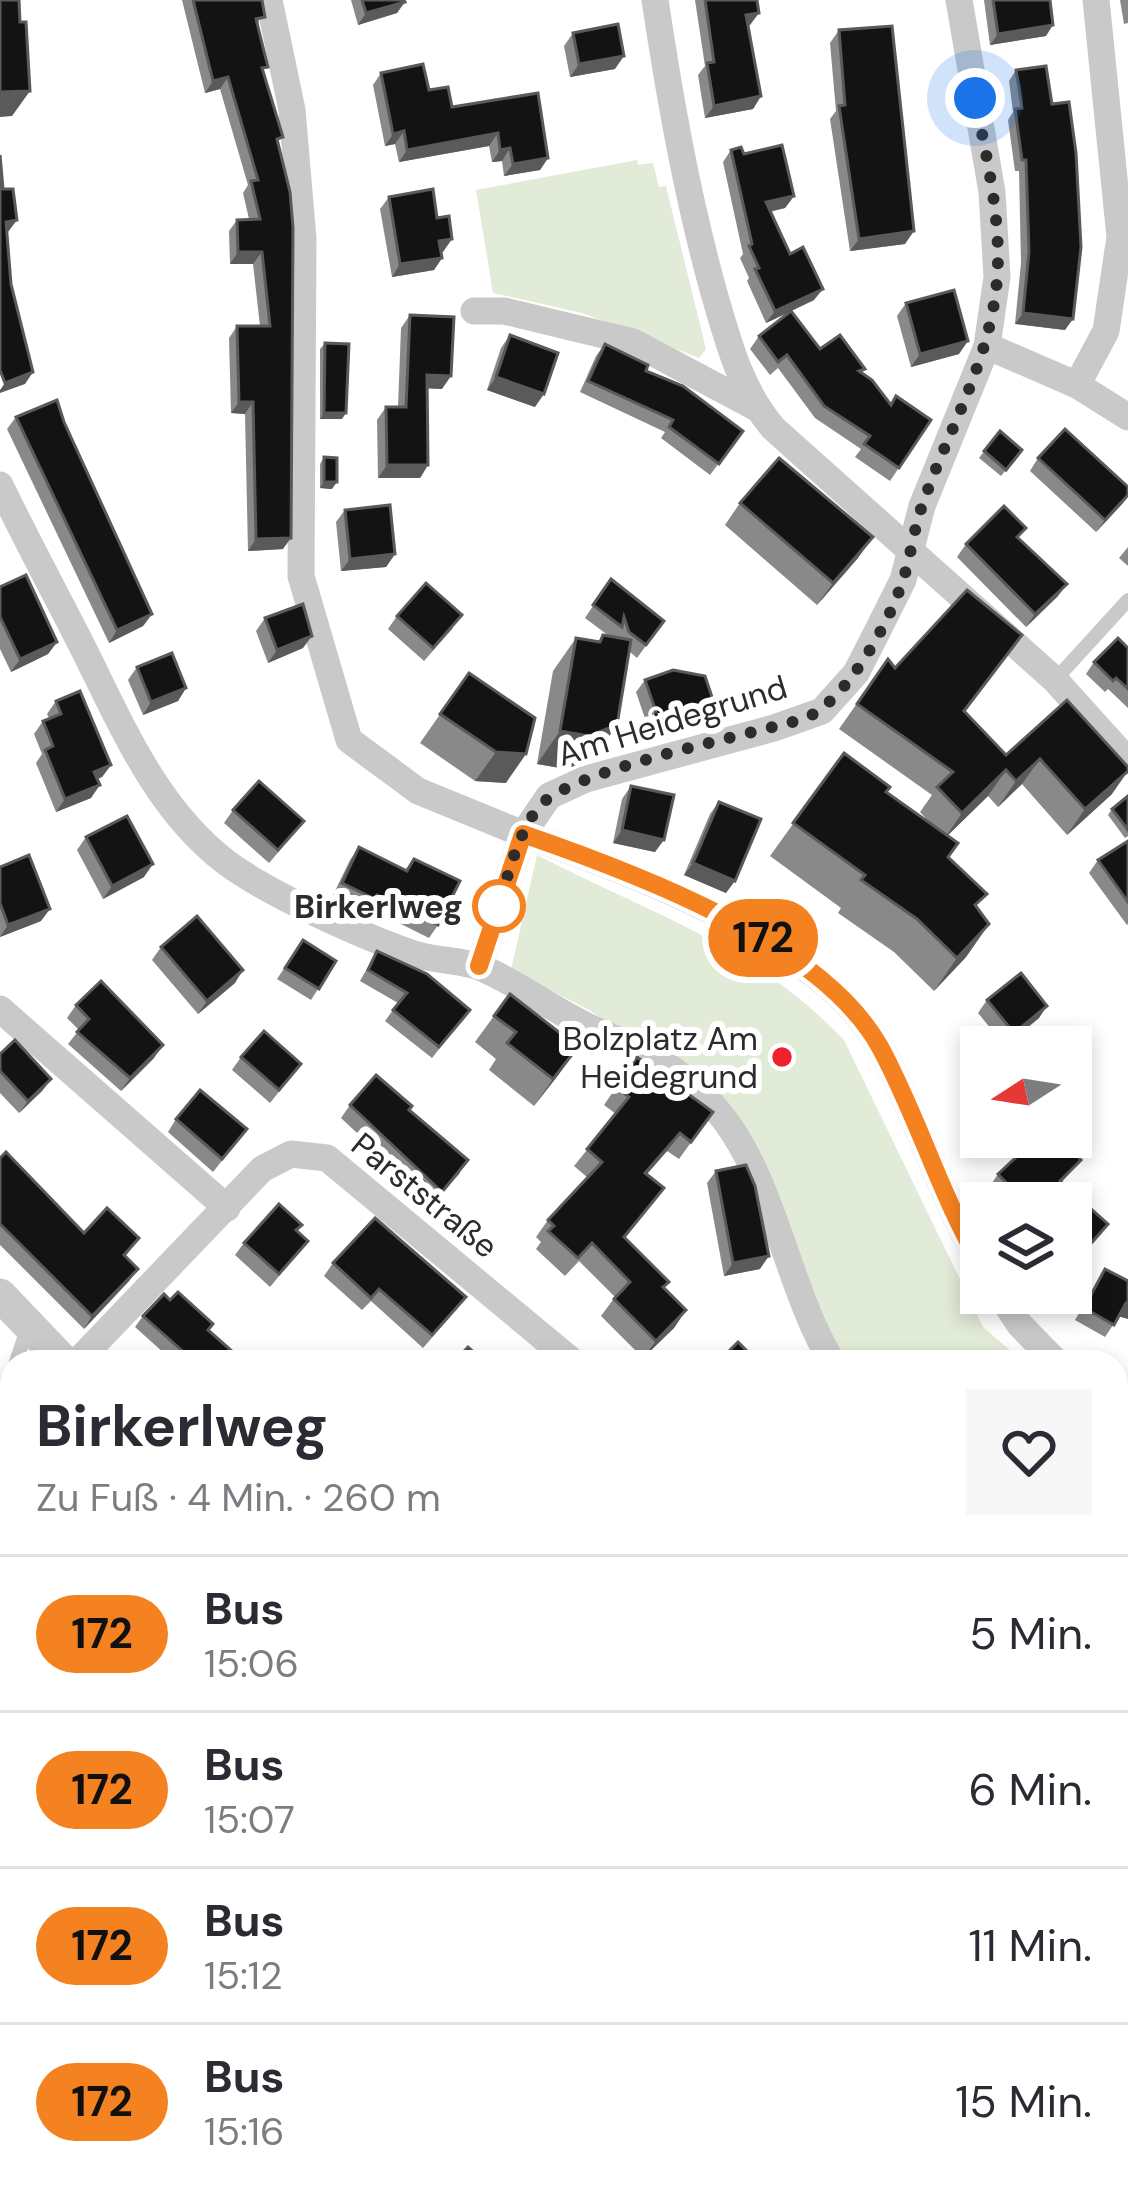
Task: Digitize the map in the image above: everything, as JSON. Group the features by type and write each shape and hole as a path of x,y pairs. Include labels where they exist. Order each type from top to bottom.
{"street":[{"path":"269,0 292,110 303,239 301,576 349,740 418,791 599,860 779,946 811,972 877,1042 960,1219"},
{"path":"655,0 677,145 702,248 731,351 755,407 909,553 1055,680 1128,761"},
{"name":"Am Heidegrund","path":"479,966 523,834 549,796 586,779 822,711 856,673 903,580 922,506 987,346 997,277 992,192 959,0"},
{"path":"1077,385 1106,331 1120,237 1096,0"},
{"path":"475,311 504,311 633,342 755,407"},
{"path":"987,346 1077,385 1128,417"},
{"path":"0,485 126,734 153,783 185,825 228,864 292,900 411,954 452,965 479,966 595,1030 652,1053 680,1073 717,1109 742,1144 826,1350"},
{"path":"0,1009 227,1208"},
{"name":"Parststraße","path":"89,1350 262,1169 290,1154 327,1159 558,1350"},
{"path":"0,1295 53,1350"},
{"path":"1013,1314 1044,1350"}],"lane":[{"path":"1055,680 1128,600"},
{"path":"20,1350 28,1324"}],"green space":[{"path":"637,160 638,165 653,163 659,187 666,186 706,349 699,358 582,313 493,293 476,190"},
{"path":"537,855 736,955 809,1007 844,1040 960,1280 960,1314 977,1314 983,1327 1010,1350 837,1350 782,1219 684,1085 591,1011 511,970"}],"building":[{"path":"0,0 19,0 20,22 26,22 30,91 0,92"},
{"path":"193,0 262,0 265,17 256,19 268,67 262,68 283,137 277,139 293,228 291,538 256,539 253,402 239,402 237,326 270,326 262,252 238,252 237,220 260,219 251,181 258,180 228,77 213,81"},
{"path":"362,0 404,0 405,2 366,13"},
{"path":"705,0 757,0 759,13 746,15 761,96 714,106 707,63 714,62"},
{"path":"993,0 1050,0 1053,25 998,34"},
{"path":"618,24 624,56 579,64 573,33"},
{"path":"892,26 914,231 859,239 839,106 845,105 839,30"},
{"path":"423,64 429,90 448,87 452,107 538,93 548,158 513,164 510,148 500,150 498,133 407,150 404,131 393,134 381,73"},
{"path":"1046,66 1052,104 1069,102 1076,153 1081,247 1073,319 1023,313 1029,252 1026,160 1022,160 1015,109 1022,108 1016,70"},
{"path":"782,145 794,196 766,202 790,254 803,247 823,289 775,311 755,269 759,268 749,246 731,150 741,147 744,154"},
{"path":"0,155 3,189 13,189 17,220 6,222 11,284 33,372 5,383 0,370"},
{"path":"433,189 437,218 449,216 452,239 439,241 442,258 400,264 389,197"},
{"path":"954,290 968,341 920,354 906,303"},
{"path":"791,311 820,349 840,335 865,369 859,371 891,405 896,396 931,420 899,468 864,444 870,436 824,406 787,355 778,362 759,336"},
{"path":"410,315 454,317 451,376 427,375 428,465 387,465 386,407 406,407"},
{"path":"510,335 558,353 544,394 496,377"},
{"path":"325,343 349,344 346,413 324,413"},
{"path":"605,344 648,365 646,371 683,386 743,431 719,464 669,427 673,420 588,381"},
{"path":"57,400 152,614 117,630 16,417"},
{"path":"1065,429 1128,487 1128,495 1105,520 1038,458"},
{"path":"1000,431 1022,450 1006,470 984,451"},
{"path":"324,457 337,458 337,482 324,482"},
{"path":"779,458 873,537 833,583 740,503"},
{"path":"390,505 395,554 350,559 345,510"},
{"path":"1004,506 1026,528 1017,537 1067,584 1035,614 966,544"},
{"path":"26,575 57,642 20,659 0,617 0,587"},
{"path":"611,579 664,621 646,645 629,632 624,617 622,627 593,605"},
{"path":"426,583 462,615 433,648 397,616"},
{"path":"967,590 1022,635 964,711 1006,755 1067,700 1128,767 1085,809 1040,759 1016,781 1006,770 962,813 937,787 953,772 857,704 888,659 895,668"},
{"path":"303,604 312,636 277,650 265,618"},
{"path":"603,635 631,640 617,725 589,736 560,731 576,638 600,642"},
{"path":"1118,638 1128,648 1128,689 1094,662"},
{"path":"172,653 186,688 151,702 137,667"},
{"path":"673,670 705,676 717,712 662,729 645,680"},
{"path":"469,673 535,718 526,754 496,752 440,714"},
{"path":"80,691 111,765 94,772 100,785 65,799 45,750 53,746 43,721 61,714 56,701"},
{"path":"844,753 890,787 886,792 958,843 948,857 987,894 975,905 989,924 957,958 917,919 861,880 865,875 793,823"},
{"path":"259,781 304,821 278,850 233,810"},
{"path":"631,786 674,795 664,840 622,830"},
{"path":"1128,796 1128,830 1112,809"},
{"path":"719,802 761,819 735,881 693,863"},
{"path":"127,816 153,864 112,886 86,837"},
{"path":"1128,841 1128,902 1098,860"},
{"path":"359,847 407,871 414,859 460,881 438,925 342,883"},
{"path":"29,855 50,909 8,925 0,903 0,867"},
{"path":"197,916 243,970 207,1001 161,947"},
{"path":"303,940 336,961 319,989 285,968"},
{"path":"377,951 427,974 470,1010 439,1047 393,1010 407,993 368,970"},
{"path":"1021,973 1047,1006 1023,1026 1008,1026 987,1000"},
{"path":"101,981 163,1045 130,1078 77,1032 89,1019 76,1005"},
{"path":"510,994 578,1047 553,1079 507,1043 516,1032 494,1016"},
{"path":"264,1031 301,1064 279,1090 241,1057"},
{"path":"15,1040 51,1079 28,1101 0,1071 0,1054"},
{"path":"637,1057 713,1112 691,1142 680,1133 645,1173 664,1188 624,1237 669,1282 663,1287 686,1310 656,1341 614,1299 630,1282 592,1243 578,1258 548,1231 554,1226 548,1220 602,1162 587,1149 629,1097 616,1087"},
{"path":"376,1075 468,1160 442,1192 350,1105"},
{"path":"200,1090 247,1129 222,1159 176,1119"},
{"path":"6,1152 84,1233 107,1208 139,1238 124,1255 138,1269 92,1316 0,1224 0,1158"},
{"path":"1015,1158 1081,1160 1061,1182 1005,1182 998,1174"},
{"path":"746,1165 769,1256 733,1263 716,1171"},
{"path":"279,1204 302,1225 296,1230 308,1241 279,1274 244,1243"},
{"path":"1092,1210 1108,1224 1092,1242"},
{"path":"375,1218 466,1297 432,1335 379,1289 371,1298 333,1263"},
{"path":"1105,1269 1128,1281 1128,1304 1114,1325 1092,1313 1092,1293"},
{"path":"178,1292 213,1324 208,1330 231,1350 181,1350 143,1316 164,1294 170,1300"}],"bus line":[{"name":"172","path":"479,966 523,834 599,860 779,946 811,972 877,1042 960,1222"}],"place":[{"name":"Birkerlweg","path":"499,906"},
{"name":"Bolzplatz Am Heidegrund","path":"782,1057"}],"route":[{"path":"499,906 494,922 523,834 549,796 586,779 806,718 822,711 856,673 903,580 922,506 987,346 997,277 992,192 975,98"}]}
